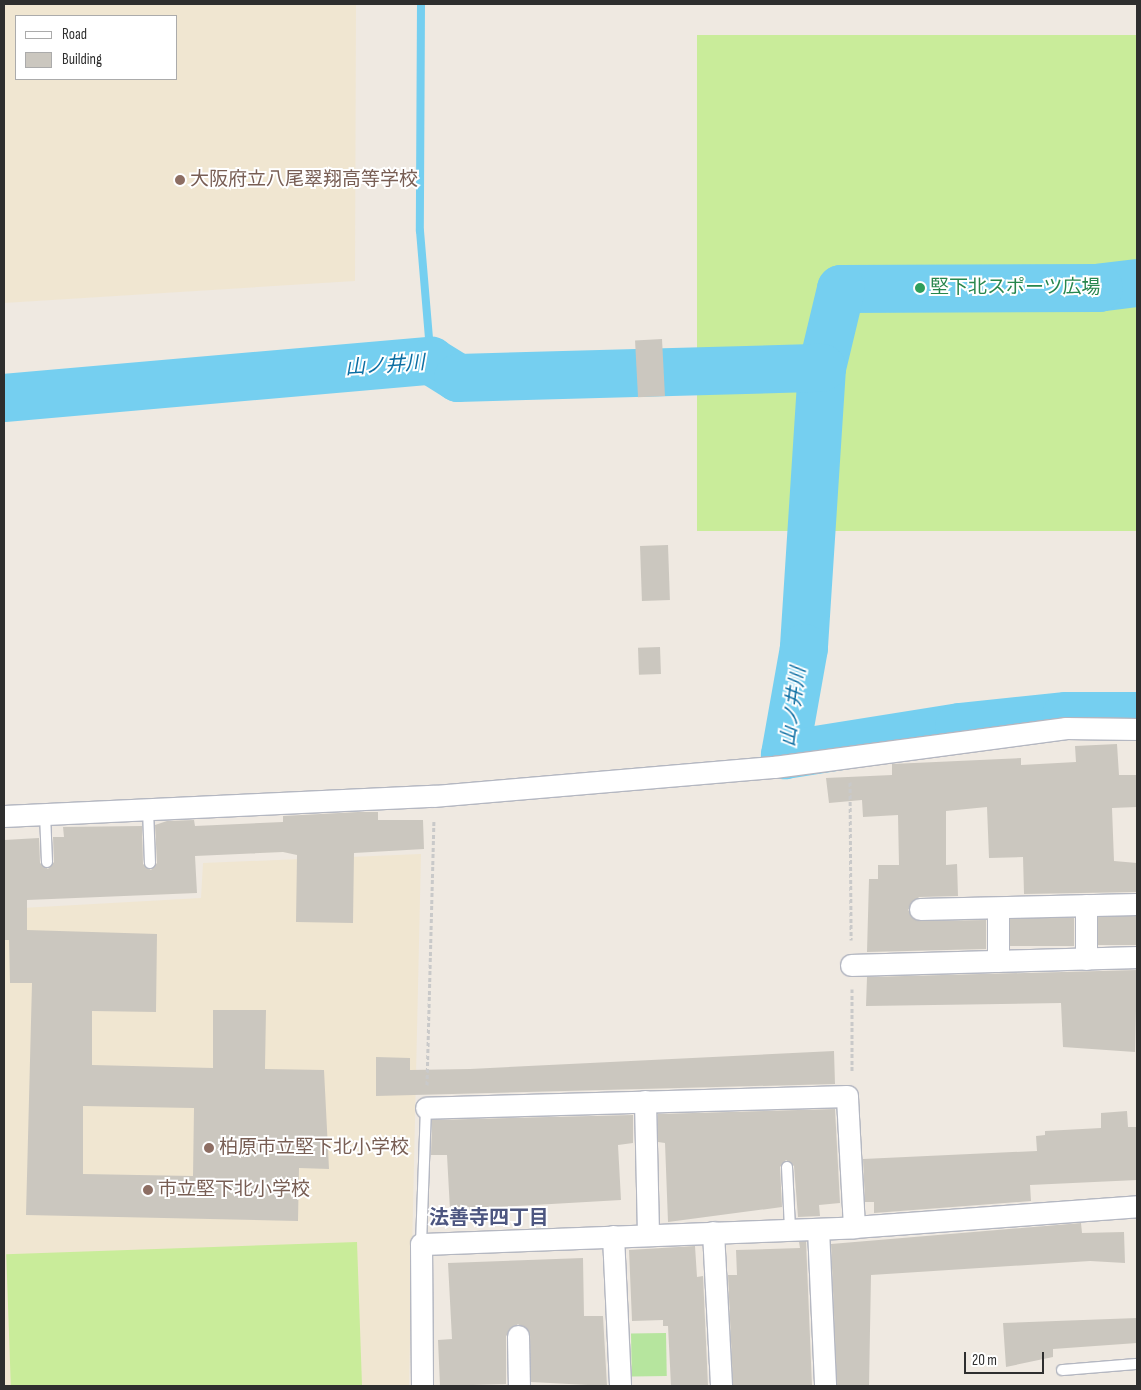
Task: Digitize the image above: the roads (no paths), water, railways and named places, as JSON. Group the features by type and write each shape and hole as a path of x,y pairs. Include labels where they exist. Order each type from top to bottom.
{"street":[{"path":"4,816 434,796 774,767 850,754 1066,728 1137,728"},
{"path":"920,909 1137,904"},
{"path":"1086,905 1086,959"},
{"path":"998,908 998,961"},
{"path":"851,965 1137,957"},
{"path":"426,1108 847,1096 854,1227"},
{"path":"645,1102 648,1235"},
{"path":"422,1386 421,1244 854,1227 1137,1206"},
{"path":"818,1228 826,1386"},
{"path":"713,1232 721,1386"},
{"path":"613,1236 620,1386"},
{"path":"518,1336 519,1386"}],"lane":[{"path":"148,809 150,863"},
{"path":"45,814 47,862"},
{"path":"421,1244 426,1108"},
{"path":"787,1167 790,1229"},
{"path":"1062,1370 1137,1364"}],"waterway":[{"path":"421,4 420,231 431,361"},
{"name":"山ノ井川","path":"1137,283 1099,288 841,289 822,368 804,648 785,755 959,727 1066,716 1137,716"},
{"name":"山ノ井川","path":"4,398 431,361 458,378 822,368"}],"place":[{"name":"大阪府立八尾翠翔高等学校","path":"180,180"},
{"name":"堅下北スポーツ広場","path":"920,288"},
{"name":"柏原市立堅下北小学校","path":"209,1148"},
{"name":"市立堅下北小学校","path":"148,1190"}],"district":[{"name":"法善寺四丁目","path":"489,1218"}]}
